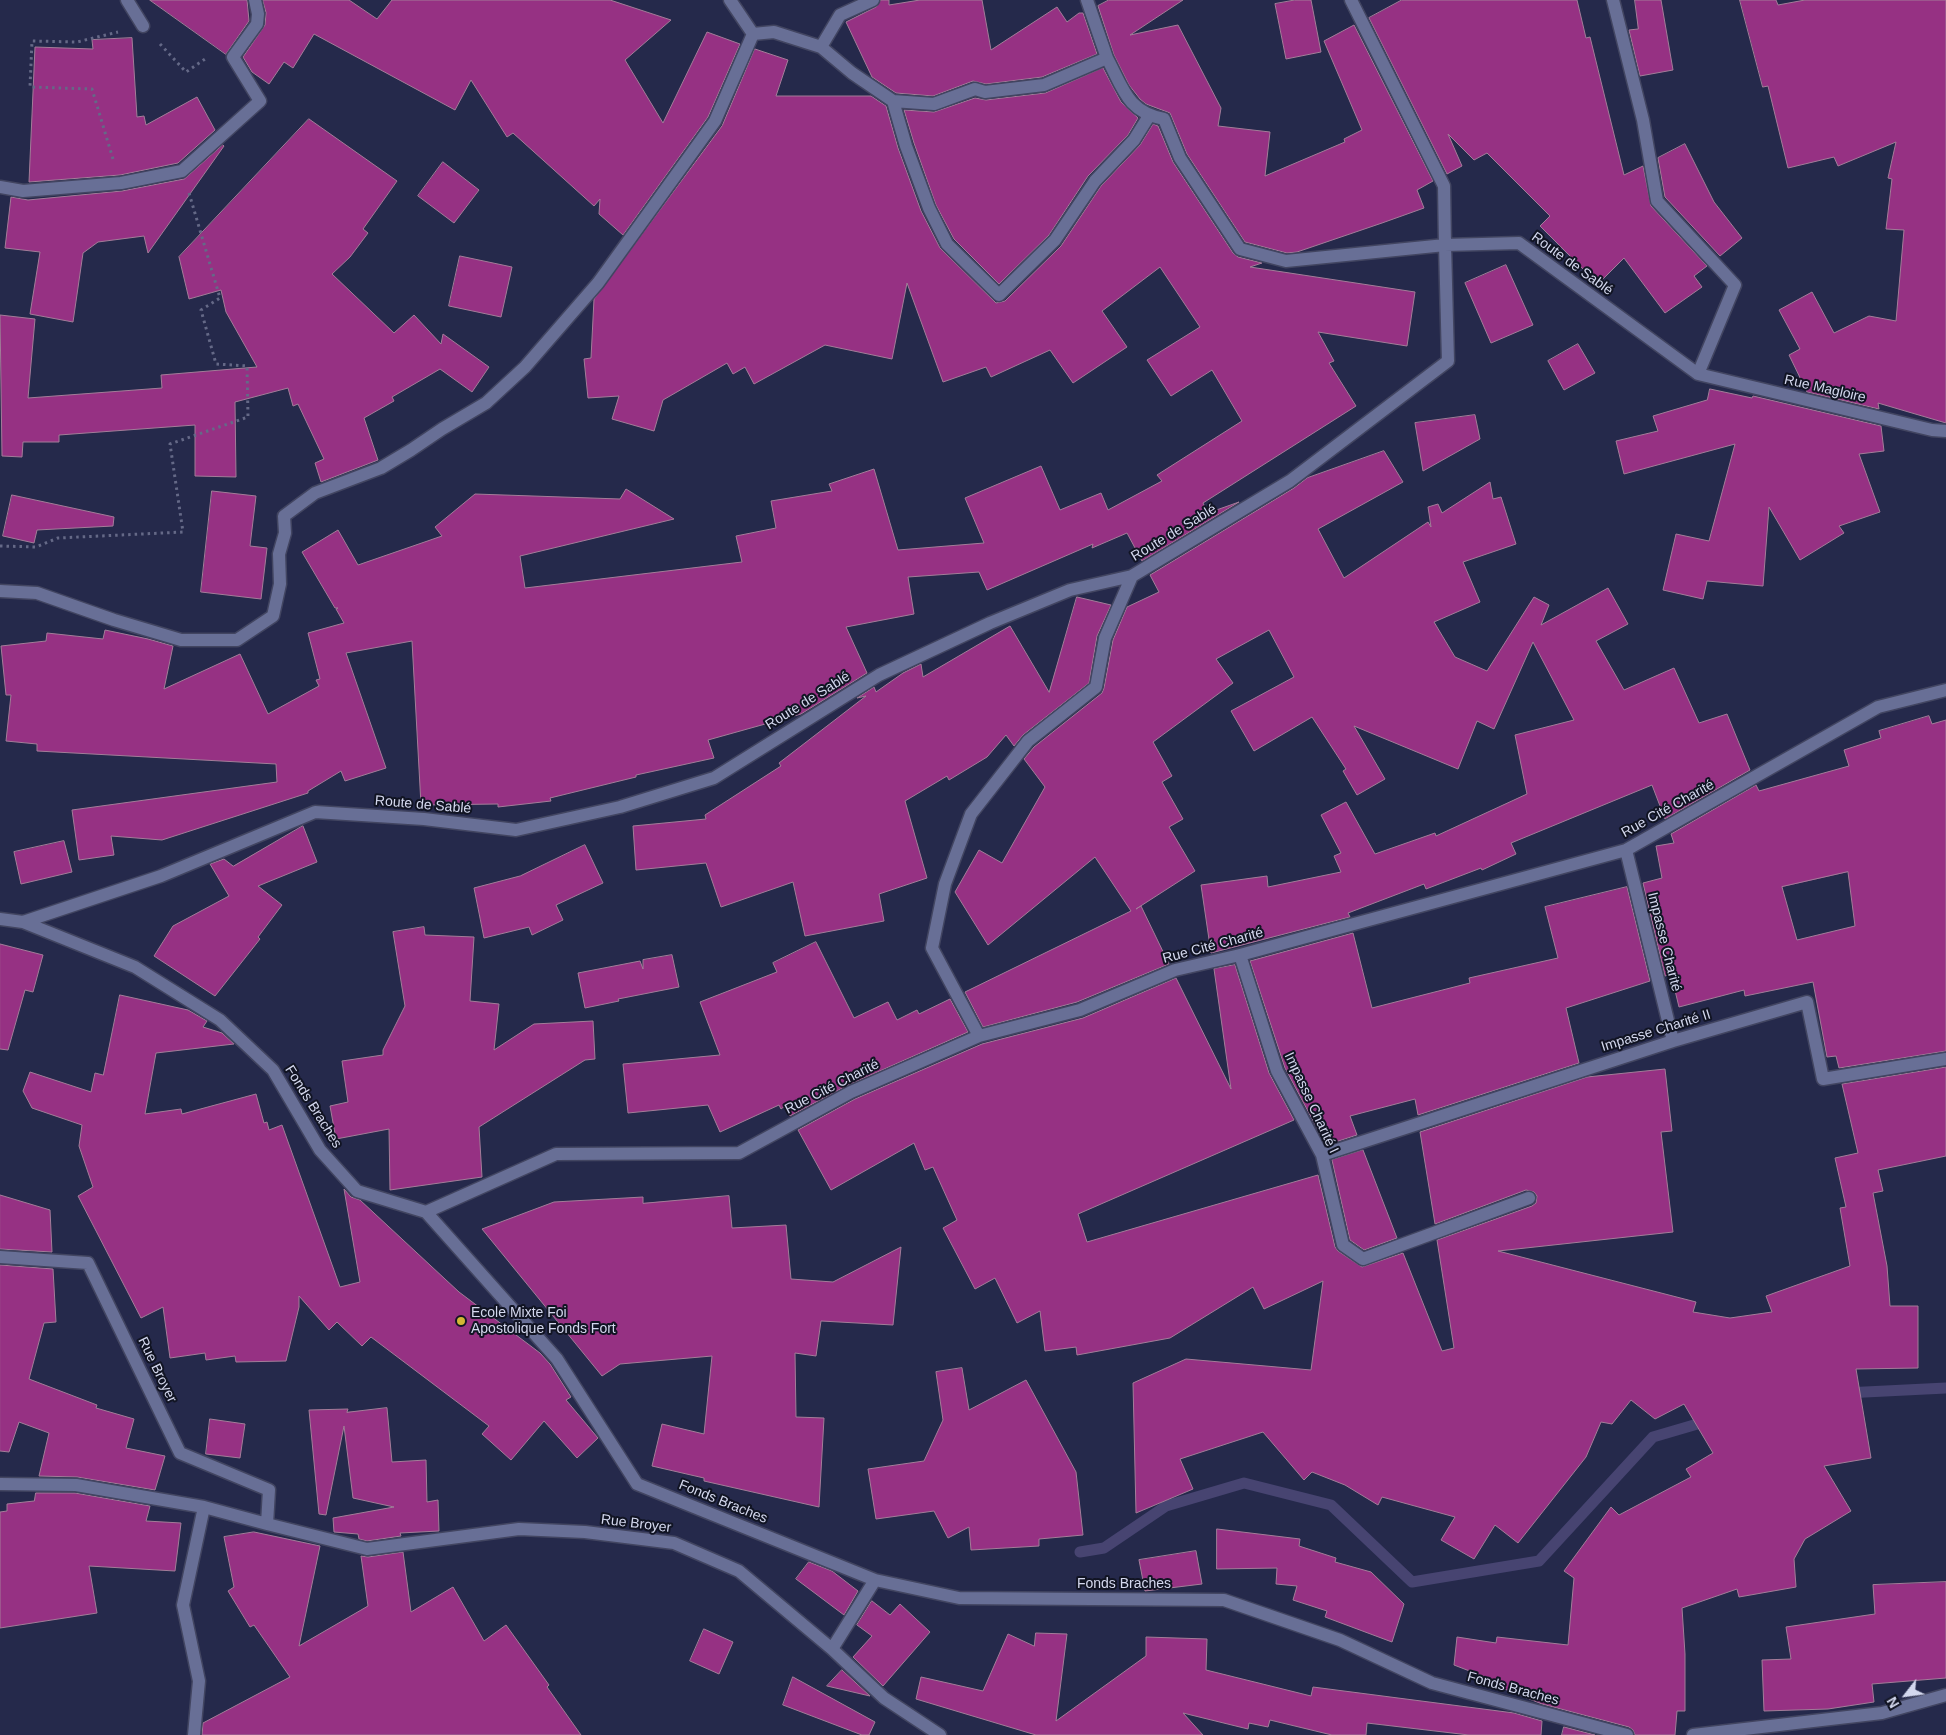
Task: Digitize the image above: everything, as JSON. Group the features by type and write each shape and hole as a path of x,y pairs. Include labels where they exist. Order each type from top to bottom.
{"street":[{"path":"126,0 143,26"},
{"path":"0,187 23,191 120,183 182,171 260,101 232,56 256,24 258,14 255,0"},
{"path":"730,0 753,34"},
{"path":"821,47 840,15 873,0"},
{"path":"1087,0 1106,58 1130,103 1149,116 1164,119 1180,158 1240,249 1286,261 1445,245 1444,186 1351,0"},
{"path":"1613,0 1643,120 1657,201 1735,285 1698,374"},
{"path":"753,34 774,32 821,47 852,73 893,101 934,104 975,89 986,92 1044,85 1106,58"},
{"path":"0,590 37,592 114,620 181,640 237,640 273,616 280,584 280,554 285,533 284,516 315,493 381,468 411,450 486,403 525,367 598,283 715,121 753,34"},
{"path":"893,101 906,146 929,208 946,244 999,295 1055,240 1095,181 1134,140 1149,116"},
{"name":"Route de Sablé","path":"23,922 161,876 315,812 424,819 516,830 620,807 714,778 879,674 990,622 1070,590 1132,576 1290,481 1448,361 1445,245 1519,244 1698,374"},
{"name":"Rue Magloire","path":"1698,374 1923,428 1946,431"},
{"path":"979,1036 932,948 945,884 971,814 1028,741 1096,688 1105,638 1132,576"},
{"name":"Rue Cité Charité","path":"426,1212 556,1154 739,1153 851,1092 979,1036 1080,1010 1175,970 1240,955 1626,850 1878,707 1946,690"},
{"name":"Impasse Charité","path":"1626,850 1673,1041"},
{"path":"0,919 23,922"},
{"name":"Fonds Braches","path":"23,922 135,967 220,1020 273,1070 320,1150 357,1191 426,1212 557,1359 637,1484 874,1580 958,1598 1224,1600 1340,1640 1432,1683 1627,1735"},
{"name":"Impasse Charité I","path":"1240,955 1277,1071 1322,1155 1343,1245 1363,1259 1529,1198"},
{"name":"Impasse Charité II","path":"1322,1155 1673,1041 1807,1002 1823,1079 1946,1059"},
{"name":"Rue Broyer","path":"0,1257 88,1264 180,1453 269,1490 267,1524"},
{"name":"Rue Broyer","path":"0,1484 76,1486 204,1507 367,1549 519,1529 585,1532 674,1543 740,1571 832,1649 884,1698 940,1735"},
{"path":"194,1735 199,1681 183,1605 204,1507"},
{"path":"832,1649 874,1580"},
{"path":"1694,1735 1882,1713 1946,1695"}],"path":[{"path":"32,41 30,87 92,89 120,183"},
{"path":"0,546 36,547 58,538 183,532 170,444 248,417 247,366 216,364 201,310 220,298 182,171"}],"building":[{"path":"150,0 247,0 249,21 226,54"},
{"path":"263,0 349,0 377,19 392,0 610,0 671,20 625,60 663,123 707,32 740,44 708,117 623,235 599,214 600,199 594,206 513,133 507,137 471,80 455,110 314,34 293,68 284,62 269,84 252,72 243,57 265,25 266,13"},
{"path":"881,0 889,0 889,5 920,0 982,0 991,50 1057,7 1067,22 1079,13 1083,13 1097,54 1042,77 986,84 973,81 933,96 896,93 872,77 846,22 876,7"},
{"path":"1109,0 1183,0 1130,35 1178,25 1221,108 1218,126 1270,132 1265,176 1345,142 1344,139 1362,130 1324,41 1354,25 1433,181 1417,190 1424,208 1297,252 1287,253 1245,242 1187,154 1170,113 1146,104 1129,85 1114,55 1098,6"},
{"path":"1295,0 1311,0 1321,52 1286,59 1275,4"},
{"path":"1402,0 1577,0 1586,38 1590,37 1624,175 1643,166 1651,206 1707,266 1694,276 1702,287 1665,313 1624,258 1598,284 1540,226 1550,216 1487,153 1474,160 1448,134 1462,166 1447,174 1369,18"},
{"path":"1635,0 1661,0 1673,70 1640,76 1629,30 1638,29"},
{"path":"1740,0 1776,0 1778,5 1805,0 1946,0 1946,423 1878,403 1879,409 1807,392 1789,355 1800,349 1779,310 1812,292 1834,333 1869,316 1896,321 1904,230 1886,229 1892,179 1888,178 1896,142 1838,166 1834,157 1788,168 1768,86 1763,87"},
{"path":"132,38 137,117 144,116 146,125 197,97 215,130 178,163 120,175 29,182 35,47 93,49 92,40"},
{"path":"755,49 788,60 776,96 871,96 886,106 898,148 921,211 940,248 996,303 1005,301 1061,246 1101,186 1140,145 1153,124 1158,126 1173,162 1233,253 1238,257 1262,263 1250,267 1415,292 1407,346 1318,332 1334,361 1329,363 1356,406 1203,503 1208,513 1239,502 1142,561 1127,533 1092,548 1093,544 987,590 979,572 908,577 914,614 846,627 867,673 801,714 708,740 714,758 636,775 636,777 550,798 551,801 498,807 498,804 421,805 412,641 346,653 386,768 345,781 341,771 308,791 308,793 162,840 111,836 114,855 79,860 72,810 277,782 276,764 37,751 37,744 6,741 11,695 6,695 1,646 46,641 47,633 103,639 105,630 148,639 173,646 164,689 240,654 268,714 319,686 316,680 320,679 308,633 344,623 336,609 338,608 335,608 302,552 338,530 358,565 442,536 435,527 475,494 620,499 626,489 674,519 520,556 525,588 742,562 736,536 776,528 771,501 832,491 829,484 874,469 898,550 984,543 965,498 1041,466 1060,510 1101,493 1108,510 1162,481 1157,475 1242,421 1212,370 1171,396 1147,360 1200,327 1160,267 1102,311 1127,347 1073,383 1050,350 991,377 986,367 943,382 907,283 892,359 825,345 754,384 745,367 733,374 727,363 663,400 654,431 612,419 619,396 588,398 584,359 591,358 594,299 722,126"},
{"path":"1103,68 1121,102 1138,118 1128,135 1088,176 1049,235 999,284 954,239 936,205 904,110 934,112 975,98 986,100 1045,93"},
{"path":"309,119 397,181 363,229 368,233 350,257 332,274 394,333 414,315 441,344 443,334 489,367 472,392 440,369 392,397 394,401 364,418 378,460 321,482 315,463 324,459 298,404 293,406 288,388 235,402 236,477 195,476 195,425 59,435 59,442 23,442 22,457 2,456 0,315 35,319 28,398 162,388 161,375 257,367 226,312 221,290 189,299 179,257"},
{"path":"1685,144 1714,202 1742,238 1720,256 1665,197 1658,158"},
{"path":"223,145 148,253 144,236 98,242 83,253 73,322 30,314 40,252 5,248 11,197 28,200 122,191 184,179"},
{"path":"443,162 479,190 454,223 418,196"},
{"path":"460,256 512,267 501,317 449,306"},
{"path":"1506,265 1533,325 1491,343 1465,283"},
{"path":"1578,344 1595,373 1564,390 1548,361"},
{"path":"1710,389 1752,398 1753,396 1881,426 1884,451 1859,454 1880,512 1839,526 1844,533 1800,560 1769,507 1763,586 1707,581 1703,599 1663,590 1676,534 1709,541 1735,444 1624,474 1616,441 1658,431 1653,416 1707,400"},
{"path":"1475,415 1480,439 1423,471 1415,423"},
{"path":"1384,451 1403,482 1318,529 1344,578 1428,522 1431,527 1428,507 1438,504 1442,513 1490,482 1493,499 1501,497 1516,544 1463,562 1480,602 1434,622 1455,657 1487,671 1534,597 1549,605 1541,625 1608,588 1628,624 1596,641 1624,690 1674,668 1699,723 1727,714 1750,770 1665,819 1652,785 1511,843 1516,854 1482,870 1481,868 1426,889 1424,884 1348,913 1350,917 1211,953 1201,885 1267,876 1268,887 1341,872 1334,856 1341,853 1321,815 1346,802 1375,854 1435,833 1436,836 1527,794 1515,735 1574,720 1533,642 1494,729 1477,721 1458,769 1354,726 1385,779 1357,795 1343,771 1346,769 1312,717 1254,751 1231,711 1294,677 1269,630 1216,659 1233,683 1153,742 1172,776 1162,782 1183,819 1169,827 1195,871 1136,909 1141,906 1169,964 1077,1002 983,1027 965,992 1131,911 1095,857 988,945 955,892 979,850 1002,863 1045,787 1024,759 1034,747 1102,693 1113,640 1127,607 1159,592 1150,575 1294,488 1307,478"},
{"path":"212,491 256,496 250,546 267,548 261,599 201,592"},
{"path":"12,495 114,517 113,526 37,530 34,543 3,536"},
{"path":"1077,597 1111,605 1097,636 1089,683 1023,735 1014,746 1006,735 987,757 949,780 947,776 905,801 927,878 879,894 884,921 805,936 793,882 721,907 706,863 636,870 633,826 706,819 705,815 781,766 779,763 866,696 857,698 874,687 876,692 903,673 921,664 923,677 1010,626 1049,692"},
{"path":"1929,716 1932,724 1946,720 1946,1051 1839,1068 1836,1056 1827,1057 1813,982 1745,996 1744,990 1679,1007 1671,974 1665,976 1643,883 1662,878 1656,846 1674,843 1671,834 1756,785 1759,791 1849,766 1844,750 1881,738 1879,731","holes":["1848,872 1855,926 1797,940 1782,887"]},
{"path":"303,826 317,862 258,886 282,905 258,937 260,939 215,996 154,956 173,926 229,896 210,864 224,859 233,866"},
{"path":"64,841 72,872 21,884 14,852"},
{"path":"585,845 603,883 556,905 563,920 532,935 529,927 484,938 474,888 520,876"},
{"path":"1627,887 1650,981 1566,1008 1579,1063 1418,1115 1415,1099 1350,1116 1357,1135 1326,1145 1285,1068 1250,961 1353,933 1372,1008 1470,983 1469,978 1558,958 1545,907"},
{"path":"424,927 425,935 474,937 470,1001 499,1004 494,1050 534,1024 593,1021 595,1059 585,1060 479,1127 482,1177 390,1190 389,1129 336,1139 330,1106 348,1102 342,1061 383,1055 383,1050 405,1006 393,932"},
{"path":"816,942 854,1018 888,1002 897,1020 917,1010 919,1014 950,999 968,1032 848,1085 790,1116 785,1106 781,1109 779,1105 720,1132 708,1105 628,1113 623,1064 720,1055 700,1002 777,972 773,963"},
{"path":"0,944 43,955 33,992 25,990 8,1050 0,1049"},
{"path":"672,955 679,987 618,999 619,1001 585,1008 578,973 640,961 643,969 643,960"},
{"path":"1235,965 1269,1073 1294,1120 1078,1214 1087,1242 1318,1175 1335,1247 1362,1267 1403,1253 1442,1351 1454,1348 1437,1240 1532,1206 1536,1203 1537,1196 1534,1192 1526,1190 1435,1224 1420,1132 1587,1077 1665,1069 1672,1131 1661,1132 1673,1232 1498,1251 1696,1302 1693,1312 1730,1318 1772,1312 1766,1296 1850,1266 1840,1208 1846,1207 1835,1158 1858,1153 1842,1084 1946,1067 1946,1156 1878,1170 1883,1191 1873,1193 1887,1266 1890,1306 1918,1306 1918,1368 1856,1369 1871,1458 1824,1466 1851,1511 1805,1539 1794,1559 1796,1587 1739,1597 1737,1589 1682,1608 1685,1654 1685,1711 1677,1711 1675,1735 1635,1735 1629,1727 1542,1704 1492,1684 1493,1680 1454,1665 1457,1637 1496,1643 1497,1637 1568,1645 1574,1578 1564,1571 1611,1507 1619,1515 1691,1477 1686,1469 1713,1453 1684,1404 1655,1419 1631,1400 1612,1424 1601,1422 1586,1457 1518,1543 1495,1525 1474,1559 1441,1540 1455,1517 1382,1497 1378,1505 1345,1485 1312,1472 1304,1480 1263,1432 1180,1459 1193,1489 1136,1513 1133,1383 1186,1359 1311,1370 1323,1281 1264,1309 1253,1287 1170,1338 1077,1355 1076,1347 1045,1351 1040,1311 1017,1323 995,1278 975,1289 943,1228 957,1220 933,1167 925,1170 914,1143 831,1190 798,1130 855,1099 982,1044 1083,1018 1176,978 1231,1089 1214,969"},
{"path":"120,995 188,1010 207,1021 203,1027 222,1033 234,1044 156,1053 145,1114 181,1109 182,1114 256,1094 264,1123 267,1122 269,1130 282,1125 340,1287 360,1282 344,1189 351,1197 360,1200 459,1292 540,1353 550,1364 571,1397 566,1400 598,1438 577,1458 544,1421 511,1460 482,1434 489,1426 371,1337 362,1346 337,1322 329,1330 299,1296 299,1307 286,1361 236,1362 235,1356 206,1360 205,1353 170,1358 163,1307 141,1318 78,1196 93,1187 79,1146 82,1125 32,1108 23,1091 30,1072 91,1092 95,1073 103,1075"},
{"path":"1363,1150 1397,1238 1364,1250 1350,1240 1332,1160"},
{"path":"0,1195 50,1210 52,1252 0,1249"},
{"path":"729,1196 732,1228 786,1225 791,1279 833,1282 901,1247 893,1325 821,1321 816,1356 795,1353 796,1417 824,1418 819,1507 704,1481 704,1478 652,1466 662,1424 704,1434 712,1356 620,1364 602,1376 482,1229 554,1202 643,1197 643,1203"},
{"path":"0,1265 53,1269 56,1322 44,1323 29,1379 97,1405 96,1408 134,1419 126,1448 165,1456 155,1490 77,1477 39,1476 49,1433 19,1422 9,1452 0,1451"},
{"path":"962,1368 969,1410 1026,1380 1076,1472 1083,1535 1039,1539 1039,1546 971,1550 969,1527 948,1538 934,1511 876,1519 868,1469 924,1461 943,1420 936,1372"},
{"path":"387,1408 392,1462 426,1460 427,1502 438,1500 439,1531 400,1533 401,1536 367,1541 359,1539 358,1534 334,1532 333,1518 394,1507 353,1498 344,1426 326,1515 319,1514 309,1410 348,1409 347,1412"},
{"path":"210,1419 245,1424 240,1458 206,1454"},
{"path":"36,1493 75,1493 150,1506 146,1521 181,1523 175,1571 89,1566 97,1613 0,1628 0,1512 7,1511 7,1504 34,1501"},
{"path":"1217,1529 1300,1539 1299,1546 1336,1558 1335,1562 1371,1572 1404,1604 1392,1642 1325,1617 1327,1611 1293,1600 1297,1586 1276,1584 1277,1568 1217,1569"},
{"path":"254,1532 320,1546 299,1646 368,1606 361,1556 368,1557 403,1552 411,1612 453,1587 484,1641 506,1625 549,1685 547,1687 581,1735 202,1735 203,1723 290,1677 254,1625 250,1627 228,1591 234,1587 224,1537"},
{"path":"1196,1551 1202,1584 1145,1591 1139,1560"},
{"path":"809,1562 832,1571 858,1591 844,1615 796,1579"},
{"path":"1946,1582 1946,1678 1872,1684 1874,1702 1828,1709 1764,1711 1762,1660 1791,1659 1786,1627 1875,1614 1873,1585"},
{"path":"872,1601 890,1615 900,1604 930,1632 883,1686 853,1657 872,1636 857,1625"},
{"path":"704,1629 733,1642 719,1674 690,1661"},
{"path":"1036,1633 1067,1634 1056,1721 1146,1656 1146,1637 1207,1639 1206,1670 1311,1696 1313,1687 1514,1713 1542,1721 1541,1735 1469,1735 1367,1723 1366,1735 1332,1735 1270,1720 1268,1727 1249,1723 1248,1729 1183,1713 1203,1735 1036,1735 916,1699 921,1677 983,1691 1008,1634 1034,1646"},
{"path":"842,1670 870,1696 827,1686"},
{"path":"793,1677 875,1722 869,1735 862,1735 783,1705"},
{"path":"1564,1727 1595,1735 1562,1735"}],"waterway":[{"path":"1845,1393 1946,1388"},
{"path":"1080,1552 1104,1548 1166,1506 1244,1483 1331,1505 1412,1582 1539,1561 1653,1437 1711,1420"}],"place":[{"name":"Ecole Mixte Foi Apostolique Fonds Fort","path":"461,1321"}]}
